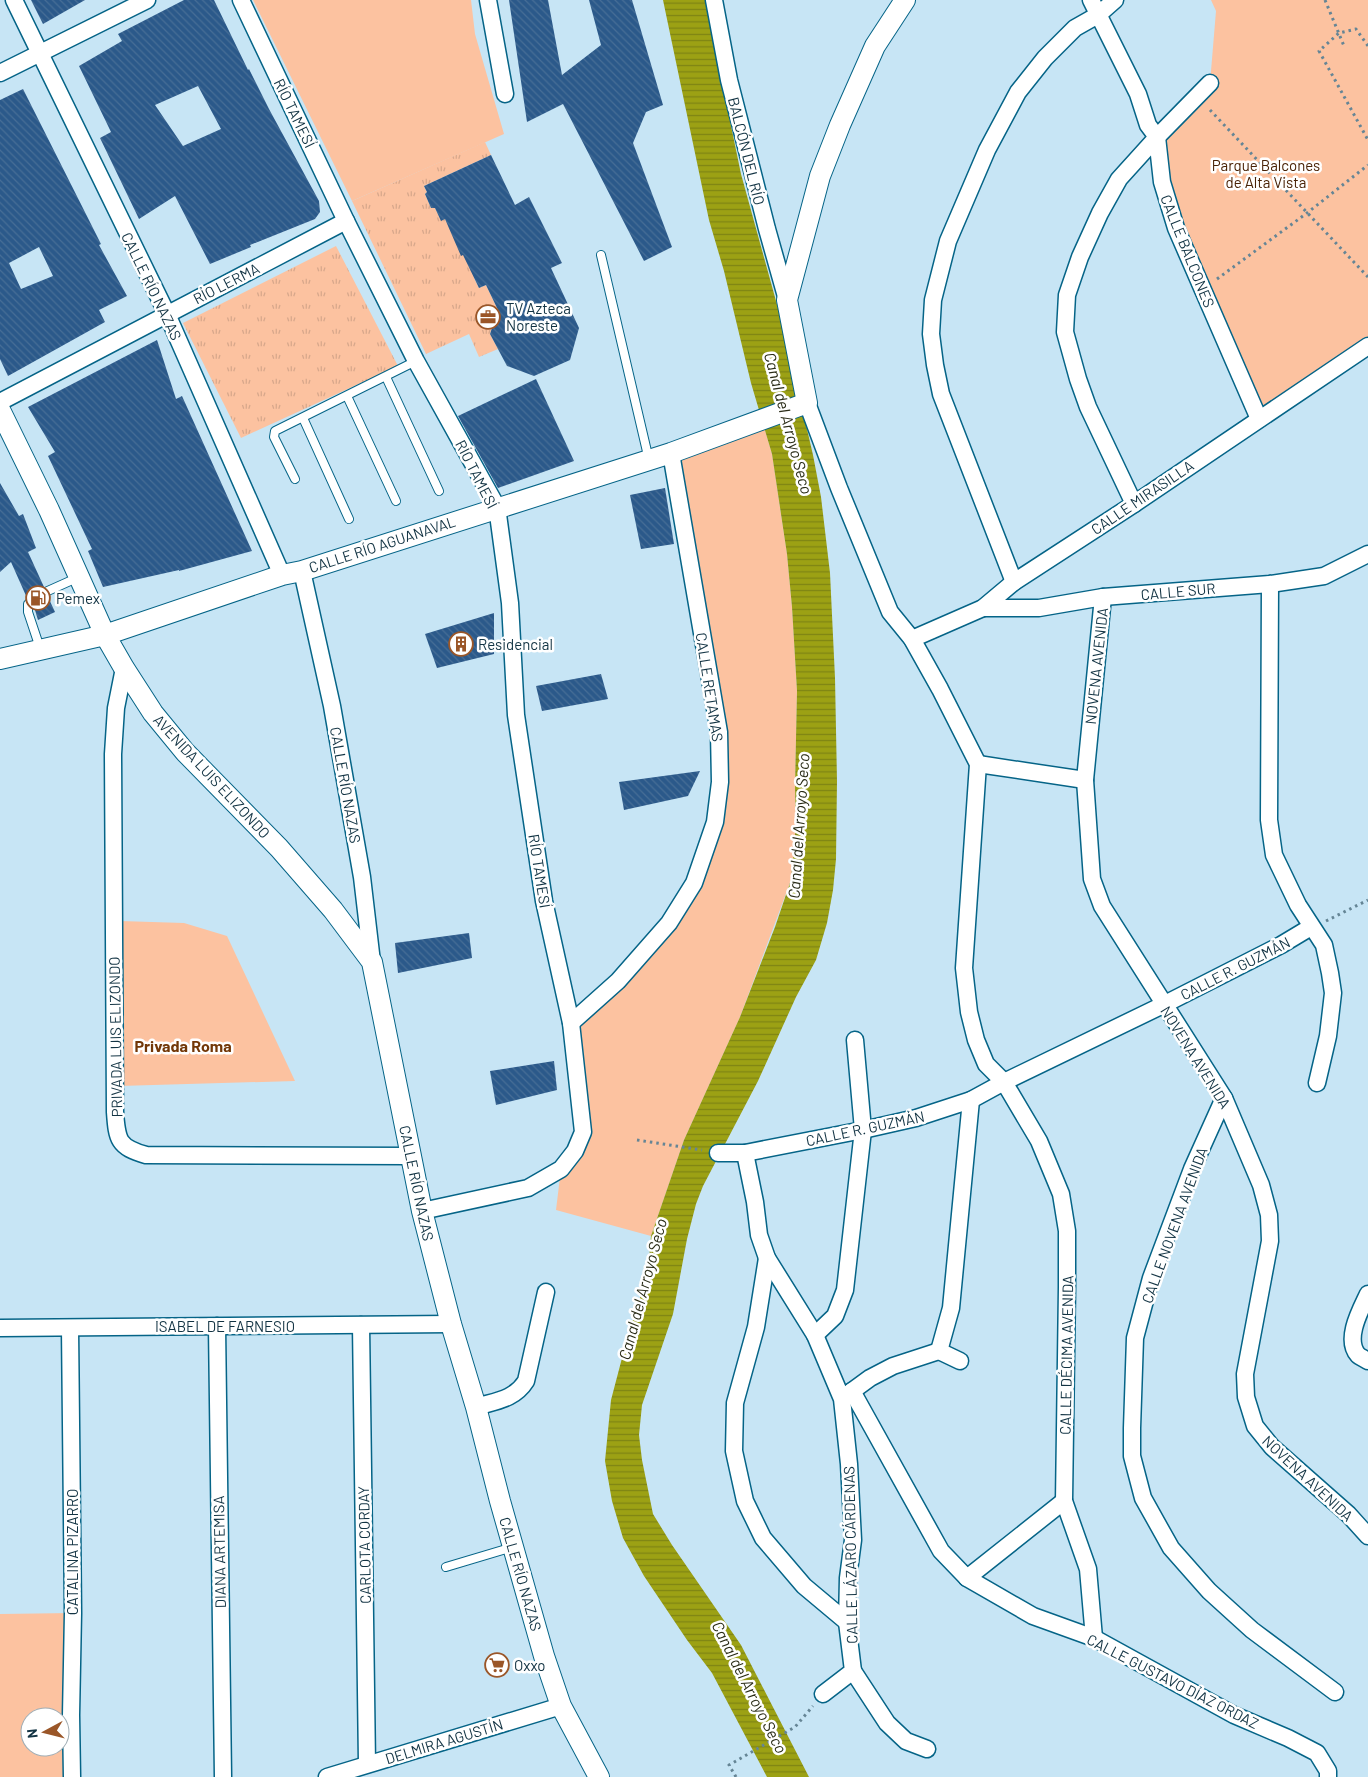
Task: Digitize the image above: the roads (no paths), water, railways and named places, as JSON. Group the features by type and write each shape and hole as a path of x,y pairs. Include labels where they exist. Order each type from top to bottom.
{"street":[{"name":"CALLE RÍO NAZAS","path":"14,0 167,314 282,575"},
{"path":"0,73 147,0"},
{"name":"RÍO TAMESÍ","path":"241,0 346,221 416,361 497,507 510,603 516,715 544,901 571,1023 583,1132 575,1152 561,1169 528,1188 422,1211"},
{"path":"488,0 505,94"},
{"path":"904,0 875,46 820,176 788,300 803,404 890,612 912,639 978,764 1085,780"},
{"path":"1014,582 941,394 931,334 933,300 948,241 987,150 1018,92 1045,58 1095,7 1115,0"},
{"name":"BALCÓN DEL RÍO","path":"718,4 729,80 767,229 788,300"},
{"name":"CALLE BALCONES","path":"1095,7 1138,94 1148,125 1157,137 1159,170 1176,228 1259,419"},
{"path":"1134,504 1088,407 1078,379 1066,332 1067,295 1080,257 1100,213 1119,179 1157,137 1210,84"},
{"name":"RÍO LERMA","path":"0,402 346,221"},
{"name":"CALLE MIRASILLA","path":"912,639 983,608 1014,582 1134,504 1368,346"},
{"name":"CALLE RÍO AGUANAVAL","path":"0,659 106,635 282,575 302,571 497,507 671,453 803,404"},
{"name":"AVENIDA LUIS ELIZONDO","path":"0,410 106,635 124,668 153,713 185,752 279,848 333,910 372,962"},
{"name":"CALLE RETAMAS","path":"571,1023 618,981 669,923 694,883 715,822 720,782 719,732 671,453"},
{"name":"CALLE SUR","path":"983,608 1039,608 1103,597 1270,584 1324,576 1368,554"},
{"name":"CALLE RÍO NAZAS","path":"302,571 332,706 362,877 372,962 422,1211 451,1324 476,1406 544,1656 561,1706 599,1777"},
{"path":"1270,584 1269,820 1274,855 1298,905 1324,945 1334,993 1328,1036 1317,1083"},
{"name":"NOVENA AVENIDA","path":"1103,597 1085,780 1092,879 1102,906 1163,1005 1224,1098 1261,1185 1269,1215 1270,1241 1245,1374 1246,1398 1255,1426 1272,1448 1348,1514 1368,1535"},
{"name":"PRIVADA LUIS ELIZONDO","path":"124,668 116,708 113,754 115,1112 117,1135 128,1150 146,1155 410,1156"},
{"name":"CALLE DÉCIMA AVENIDA","path":"978,764 964,968 969,1012 976,1040 986,1064 1004,1082 1039,1142 1063,1203 1067,1231 1064,1502 1088,1569 1094,1638"},
{"name":"CALLE R. GUZMÁN","path":"718,1152 745,1153 863,1130 916,1118 971,1100 1281,945 1311,927"},
{"path":"815,1335 835,1316 845,1290 863,1130 855,1040"},
{"name":"CALLE NOVENA AVENIDA","path":"1224,1098 1192,1169 1151,1278 1135,1338 1132,1456 1142,1498 1171,1548 1208,1591 1252,1630 1334,1692"},
{"path":"939,1351 951,1308 971,1100"},
{"name":"CALLE LÁZARO CÁRDENAS","path":"745,1153 755,1202 759,1235 768,1258 815,1335 847,1395 853,1540 848,1578 847,1622 853,1671"},
{"path":"768,1258 756,1327 735,1403 734,1451 745,1501 763,1538 804,1586 847,1622"},
{"path":"476,1406 512,1396 520,1390 526,1381 546,1292"},
{"path":"1368,1294 1356,1319 1352,1341 1357,1354 1368,1361"},
{"name":"ISABEL DE FARNESIO","path":"0,1328 451,1324"},
{"name":"CARLOTA CORDAY","path":"361,1325 367,1764"},
{"name":"DIANA ARTEMISA","path":"217,1326 222,1777"},
{"name":"CATALINA PIZARRO","path":"70,1328 73,1613 70,1715 72,1777"},
{"path":"847,1395 870,1378 893,1366 939,1351 960,1361"},
{"name":"CALLE GUSTAVO DÍAZ ORDAZ","path":"847,1395 941,1551 967,1578 1033,1616 1094,1638 1234,1715 1288,1738 1317,1753 1328,1774"},
{"path":"967,1578 1064,1502"},
{"path":"823,1694 853,1671 887,1723 906,1741 927,1749"},
{"name":"DELMIRA AGUSTÍN","path":"327,1777 561,1706"}],"lane":[{"path":"601,255 649,460"},
{"path":"295,479 274,437 274,433 386,378 416,361"},
{"path":"386,378 439,491"},
{"path":"346,396 396,501"},
{"path":"303,418 349,519"},
{"path":"41,650 28,612 28,604 41,594 78,577"},
{"path":"446,1567 513,1547"}],"water":[{"name":"Canal del Arroyo Seco","path":"663,0 705,0 741,174 784,330 813,455 821,497 830,573 835,678 836,859 827,923 816,960 796,997 758,1081 703,1186 696,1204 687,1239 673,1314 642,1405 639,1435 653,1514 672,1545 741,1645 809,1777 767,1777 712,1673 687,1640 644,1576 623,1538 612,1501 605,1461 611,1400 627,1339 648,1272 651,1236 684,1140 740,1017 775,927 791,880 796,824 797,691 792,607 787,554 772,454 751,383 724,271 709,220"}],"place":[{"name":"TV Azteca Noreste","path":"488,317"},
{"name":"Pemex","path":"38,598"},
{"name":"Residencial","path":"461,644"},
{"name":"Oxxo","path":"497,1665"}],"district":[{"name":"Privada Roma","path":"183,1045"}],"park label":[{"name":"Parque Balcones de Alta Vista","path":"1266,174"}]}
